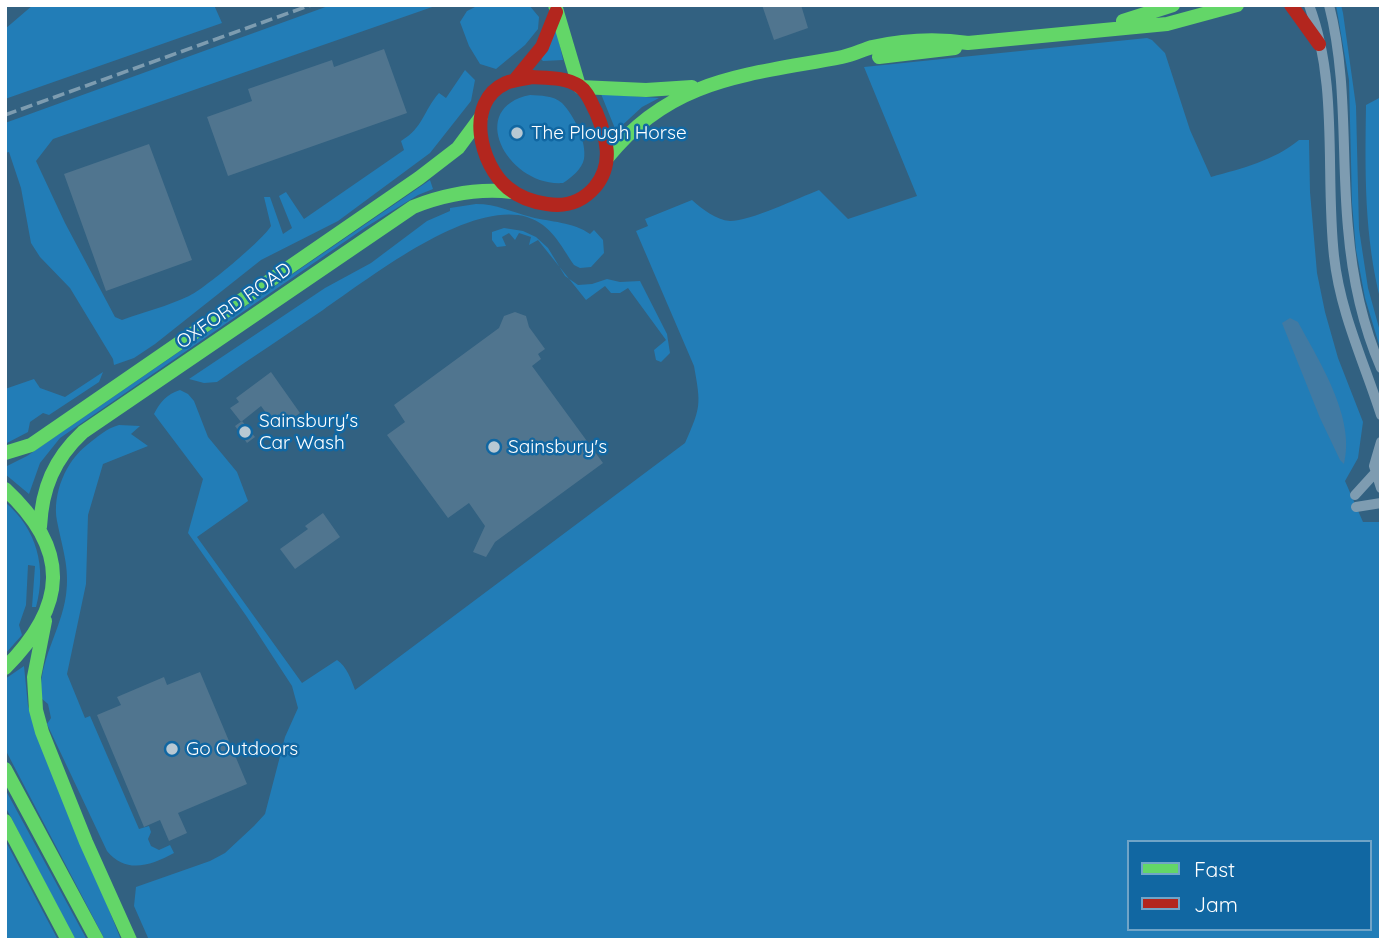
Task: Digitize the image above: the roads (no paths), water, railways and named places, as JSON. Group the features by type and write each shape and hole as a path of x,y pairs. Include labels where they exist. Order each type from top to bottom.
{"main road":[{"path":"1089,31 1173,5"},
{"path":"515,80 545,78 568,81 579,86 646,90 701,86 760,71 848,56 869,48 944,51 968,43 1167,24 1237,5"},
{"path":"1291,5 1319,44"},
{"path":"555,9 542,47 515,80 493,94 481,117 480,140 487,161 500,183 512,192 550,206 575,202 586,196 598,183 608,158 626,135 654,111 701,86"},
{"path":"555,9 579,86 593,105 603,130 608,158"},
{"name":"OXFORD ROAD","path":"5,453 31,444 46,435 426,173 458,148 481,117"},
{"name":"OXFORD ROAD","path":"40,527 42,496 48,477 63,451 83,432 413,207 462,191 493,189 512,192"},
{"path":"5,489 28,511 51,547 54,572 52,596 34,677 36,710 86,842 130,940"},
{"path":"5,668 27,647 45,621"},
{"path":"5,769 97,940"},
{"path":"5,821 68,940"}],"street":[{"path":"1309,5 1319,44 1328,100 1329,192 1334,258 1355,347 1381,415"},
{"path":"1329,5 1341,75 1348,228 1353,267 1366,327 1381,368"},
{"path":"1381,442 1375,458 1375,473 1381,488"},
{"path":"1355,495 1375,473"},
{"path":"1356,507 1381,503"}],"railway":[{"path":"5,115 311,5"}],"place":[{"name":"The Plough Horse","path":"517,133"},
{"name":"Sainsbury's Car Wash","path":"245,432"},
{"name":"Sainsbury's","path":"494,447"},
{"name":"Go Outdoors","path":"172,749"}]}
